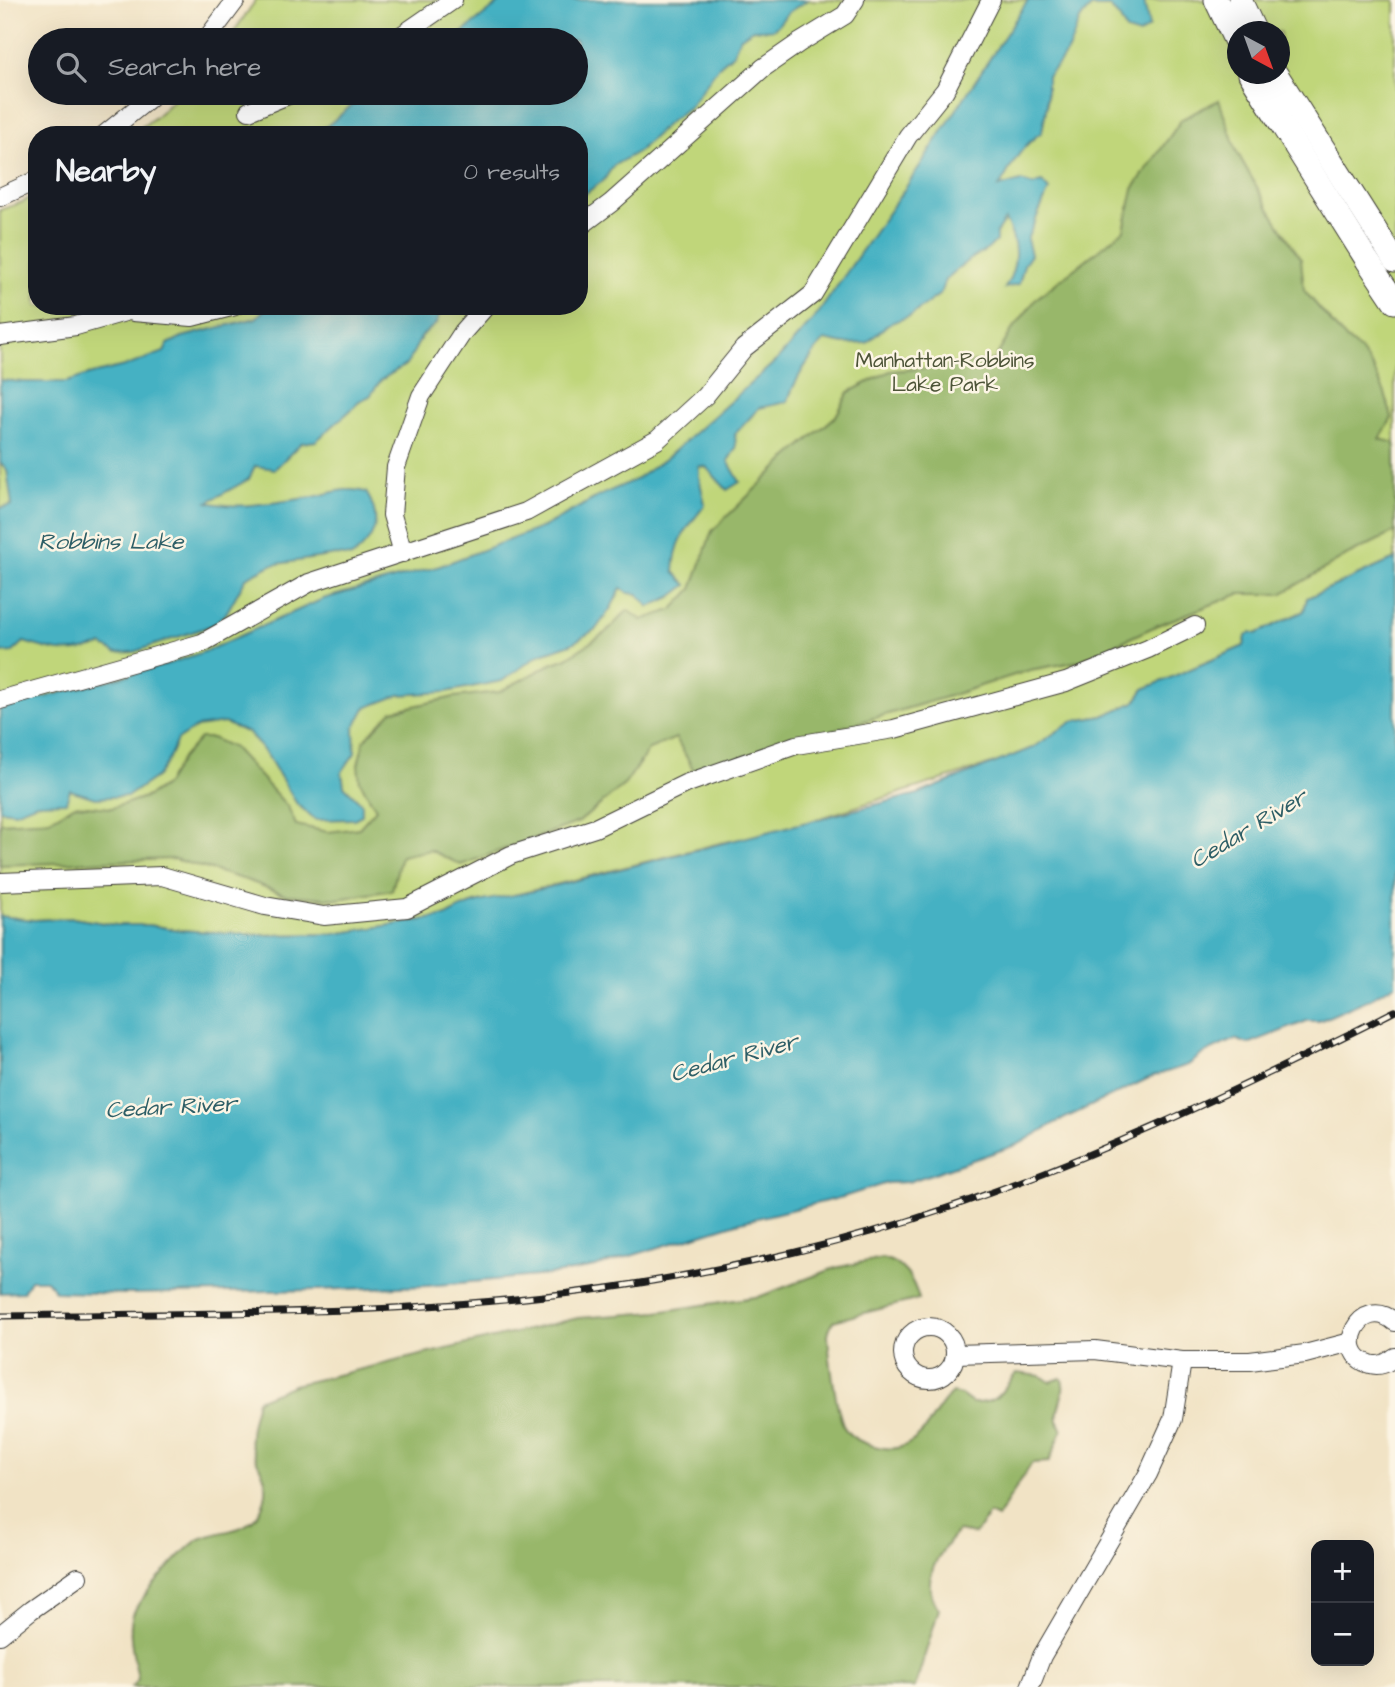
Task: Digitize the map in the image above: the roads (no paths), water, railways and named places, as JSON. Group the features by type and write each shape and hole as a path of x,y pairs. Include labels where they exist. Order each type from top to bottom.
{"main road":[{"path":"1216,0 1227,24"},
{"path":"1240,0 1250,21"},
{"path":"1257,84 1395,302"},
{"path":"1282,84 1395,261"}],"street":[{"path":"215,28 236,0"},
{"path":"412,28 453,0"},
{"path":"588,220 763,68 845,15 856,0"},
{"path":"0,700 202,643 309,583 526,513 657,440 705,396 744,348 813,294 908,136 946,90 991,0"},
{"path":"115,126 141,105"},
{"path":"249,111 264,105"},
{"path":"0,197 28,184"},
{"path":"0,336 76,326 117,315"},
{"path":"179,315 200,315"},
{"path":"403,553 392,515 396,467 421,396 463,332 478,315"},
{"path":"0,882 162,876 265,906 324,916 407,908 511,855 595,828 685,784 796,745 894,729 1066,682 1148,649 1195,626"},
{"path":"1395,1322 1386,1316 1369,1315 1355,1325 1351,1342 1358,1357 1372,1365 1388,1363 1395,1357"},
{"path":"955,1354 1095,1350 1182,1361 1250,1361 1305,1354 1351,1342"},
{"path":"1030,1687 1042,1656 1148,1474 1173,1419 1182,1361"},
{"path":"0,1636 78,1577"}],"water":[{"path":"503,0 807,0 789,12 774,29 753,29 740,38 733,54 720,65 689,107 639,151 613,166 604,180 588,192 588,126 327,126 353,105 588,105 588,28 468,28"},
{"path":"1028,0 1144,0 1149,27 1139,35 1126,31 1110,7 1091,7 1079,22 1065,56 1047,76 1047,104 1042,132 1022,150 999,187 1021,181 1033,185 1042,182 1049,190 1027,239 1031,255 1024,265 1019,284 1005,288 1013,270 1015,254 1005,220 996,233 996,241 945,280 940,294 910,316 888,324 867,343 844,344 824,340 794,385 787,402 759,408 735,434 736,448 728,461 740,482 727,490 706,467 699,466 705,505 683,536 675,561 674,572 687,585 671,597 649,607 638,594 628,593 621,588 596,629 571,644 539,655 502,681 446,692 399,695 365,708 354,728 355,753 342,772 344,786 362,804 362,815 354,819 316,820 297,804 267,755 249,733 224,723 197,727 177,740 157,776 128,796 95,798 70,790 66,802 37,803 15,812 0,810 0,709 165,665 206,651 323,599 440,566 543,527 601,495 637,479 670,455 778,359 817,315 906,187"},
{"name":"Robbins Lake","path":"259,315 439,315 436,324 422,336 407,364 381,380 370,396 359,401 316,441 301,443 275,469 255,466 249,479 208,502 230,505 257,504 307,498 342,490 366,492 375,520 367,543 352,557 336,555 271,565 246,578 227,612 213,625 134,652 116,653 102,645 71,652 24,642 13,652 0,653 0,508 12,505 7,470 0,462 0,380 67,382 164,352 168,344 182,337"},
{"name":"Cedar River","path":"1395,559 1395,984 1367,1000 1319,1021 1307,1021 1248,1044 1235,1039 1203,1054 1188,1065 1151,1077 1055,1123 1019,1144 908,1182 887,1183 843,1197 737,1223 595,1267 548,1275 427,1286 316,1290 129,1294 56,1292 46,1280 30,1280 23,1292 0,1293 0,916 34,920 73,918 116,925 148,925 257,935 335,934 447,916 478,902 533,891 918,794 1032,748 1073,721 1103,716 1135,702 1144,689 1244,646 1246,636 1251,632 1256,634 1304,611 1307,598"}],"railway":[{"path":"0,1316 254,1313 508,1300 675,1277 763,1259 908,1221 1033,1177 1156,1126 1395,1011"}],"park label":[{"name":"Manhattan-Robbins Lake Park","path":"945,372"}]}
